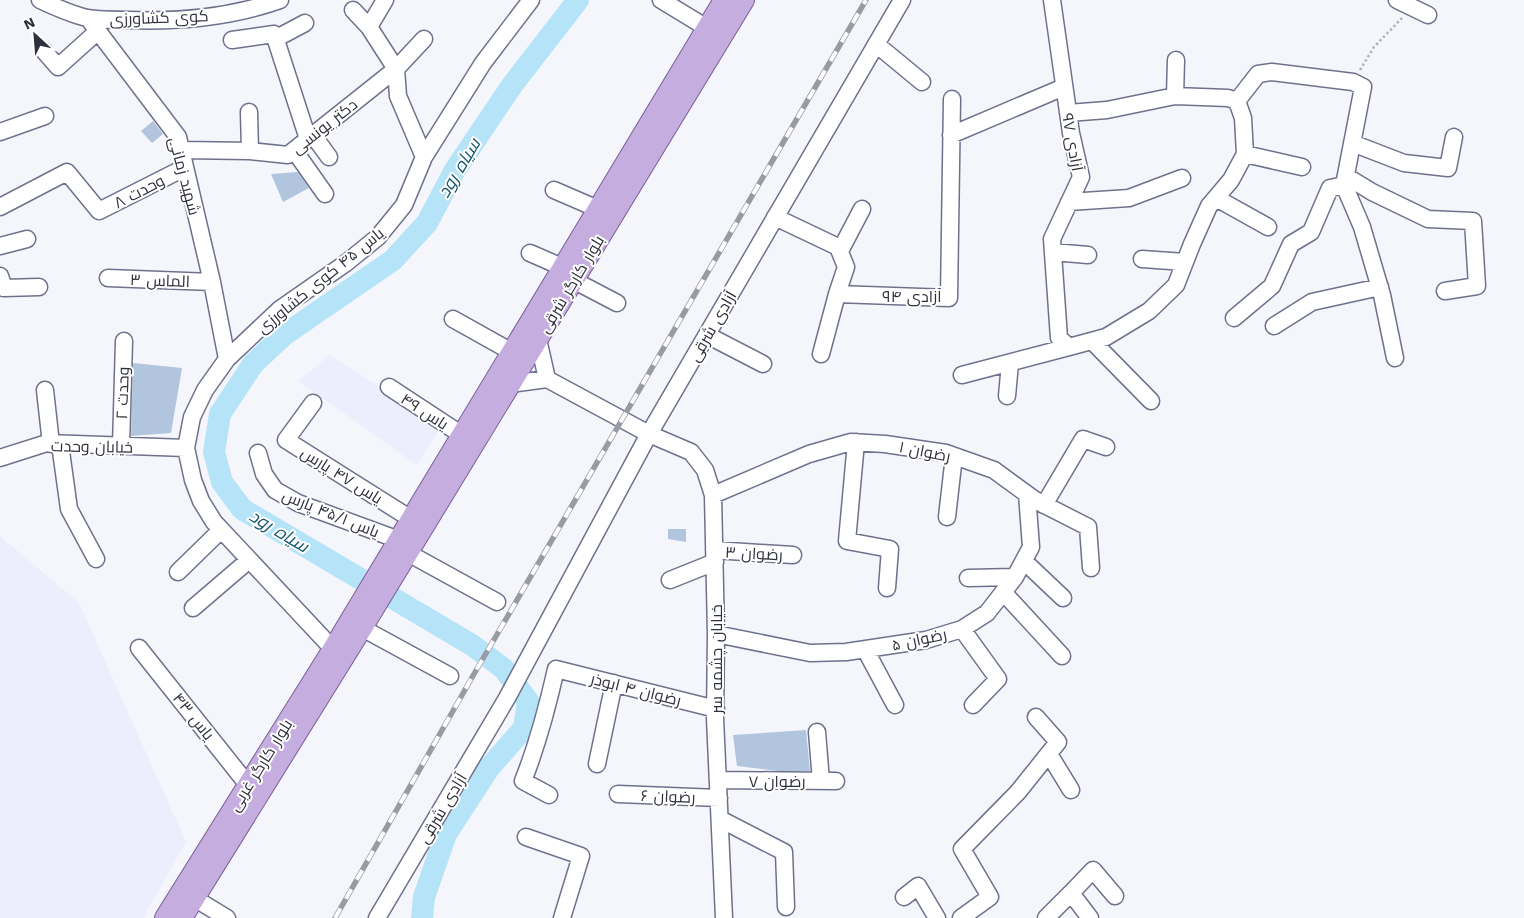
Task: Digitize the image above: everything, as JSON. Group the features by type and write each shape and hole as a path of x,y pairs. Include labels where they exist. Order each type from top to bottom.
{"main road":[{"name":"بلوار کارگر شرقی","path":"397,556 538,339 598,209 645,147 707,28 724,0"},
{"name":"بلوار کارگر شرقی","path":"397,556 411,519 512,352 568,273 645,147 744,0"},
{"path":"362,620 397,556"},
{"name":"بلوار کارگر غربی","path":"165,918 333,649 362,620"},
{"name":"بلوار کارگر غربی","path":"182,918 362,620"}],"street":[{"name":"کوی کشاورزی","path":"40,0 62,10 88,18 145,21 184,20 223,14 280,0"},
{"path":"369,26 385,0"},
{"name":"یاس ۴۵ کوی کشاورزی","path":"333,649 221,530 201,501 193,480 186,448 192,417 205,390 227,359 280,309 346,263 378,237 404,205 424,156 483,63 531,0"},
{"path":"661,0 707,28"},
{"name":"آزادی شرقی","path":"377,918 507,698 649,434 902,0"},
{"name":"آزادی ۹۷","path":"1052,0 1071,133 1081,177 1052,239 1064,343"},
{"path":"1397,0 1428,15"},
{"path":"353,10 369,26 396,69 398,96 424,156"},
{"name":"شهید زمانی","path":"88,18 178,137 212,282 227,359"},
{"path":"275,39 305,23"},
{"path":"44,51 58,67 98,31"},
{"path":"232,40 274,34 310,137 329,157"},
{"name":"دکتر یونسی","path":"182,150 250,151 288,155 396,69 424,39"},
{"path":"876,44 922,82"},
{"path":"1176,60 1176,96"},
{"path":"1237,101 1258,74 1272,72 1353,82 1363,87 1345,181 1362,227 1380,287 1395,358"},
{"path":"951,135 1064,88"},
{"path":"1068,112 1107,110 1176,96 1228,98 1237,101"},
{"name":"آزادی ۹۴","path":"837,294 949,298 952,99"},
{"path":"962,375 1010,363 1064,343 1092,341 1106,337 1149,311 1176,285 1210,206 1230,180 1245,154 1243,118 1237,101"},
{"path":"249,112 250,151"},
{"path":"0,132 45,116"},
{"path":"1352,143 1404,163 1448,168 1454,137"},
{"path":"294,150 325,194"},
{"path":"1245,154 1302,167"},
{"name":"وحدت ۸","path":"0,207 67,172 100,211 184,168"},
{"path":"1069,202 1129,198 1182,178"},
{"path":"1234,318 1272,286 1291,244 1311,232 1330,188 1345,181 1428,219 1473,221 1477,286 1445,290"},
{"path":"554,190 598,209"},
{"path":"1216,198 1268,226"},
{"path":"840,251 862,209"},
{"path":"776,217 838,247 846,267 821,354"},
{"path":"0,246 27,239"},
{"path":"1053,252 1088,255"},
{"path":"530,253 568,273 617,303"},
{"path":"1142,259 1185,262"},
{"path":"0,276 4,288 39,287"},
{"name":"الماس ۳","path":"108,278 212,282"},
{"path":"1274,326 1312,302 1380,287"},
{"path":"453,319 512,352"},
{"path":"707,335 763,364"},
{"path":"510,384 547,378 538,339"},
{"name":"وحدت ۲","path":"121,446 124,341"},
{"path":"1092,341 1151,401"},
{"path":"1007,396 1010,363"},
{"name":"خیابان چشمه سر","path":"547,378 649,434 692,452 705,470 713,495 716,709 724,918"},
{"name":"یاس ۴۹","path":"389,388 462,435"},
{"path":"45,390 68,508 96,559"},
{"name":"یاس ۴۷ پارس","path":"313,403 286,440 411,519"},
{"path":"1044,505 1083,439 1106,447"},
{"path":"856,442 847,541 890,549 887,588"},
{"name":"رضوان ۱","path":"713,495 809,454 856,442 885,444 946,453 994,470 1044,505 1088,527 1091,568"},
{"name":"خیابان وحدت","path":"0,458 47,444 186,448"},
{"name":"یاس ۴۵/۱ پارس","path":"258,453 264,474 275,490 397,556 497,602"},
{"path":"948,517 954,456"},
{"name":"رضوان ۵","path":"716,634 810,653 846,652 926,640 962,629 986,613 1015,577 1031,547 1027,494"},
{"path":"178,572 221,530"},
{"name":"رضوان ۳","path":"714,556 793,555"},
{"path":"670,580 714,556"},
{"path":"193,608 249,560"},
{"path":"1024,561 1062,598"},
{"path":"968,578 1015,577"},
{"path":"1003,592 1062,656"},
{"path":"362,620 450,676"},
{"path":"962,629 998,679 973,705"},
{"name":"یاس ۴۳","path":"139,648 248,784"},
{"path":"866,649 895,705"},
{"name":"رضوان ۴ ابوذر","path":"549,795 522,781 545,719 556,669 716,709"},
{"path":"597,764 614,683"},
{"path":"962,918 990,897 962,849 1018,792 1058,742 1036,717"},
{"name":"رضوان ۷","path":"718,780 828,781 817,732"},
{"path":"1049,754 1071,790"},
{"name":"رضوان ۶","path":"618,794 719,798"},
{"path":"720,819 784,852 786,907"},
{"path":"526,837 581,856 562,918"},
{"path":"1046,918 1094,870 1115,896"},
{"path":"904,897 918,886 937,918"},
{"path":"1071,894 1090,918"},
{"path":"194,898 227,918"}],"path":[{"path":"1353,82 1374,46 1413,8"}],"shaded area":[{"path":"330,355 433,422 437,433 417,465 298,381"},
{"path":"0,536 79,603 186,842 143,918 0,918"}],"building":[{"path":"153,121 163,134 152,143 141,131"},
{"path":"298,172 309,188 283,202 271,174"},
{"path":"133,363 182,368 171,433 131,436"},
{"path":"668,529 686,529 686,542 668,539"},
{"path":"806,730 810,771 779,771 737,766 733,735"}],"waterway":[{"name":"سیاه رود","path":"422,918 424,897 446,834 489,768 524,728 528,701 504,669 472,645 242,509 222,482 214,452 220,414 253,364 284,335 393,260 427,223 455,170 513,84 578,0"}],"railway":[{"path":"335,918 474,674 866,0"}]}
